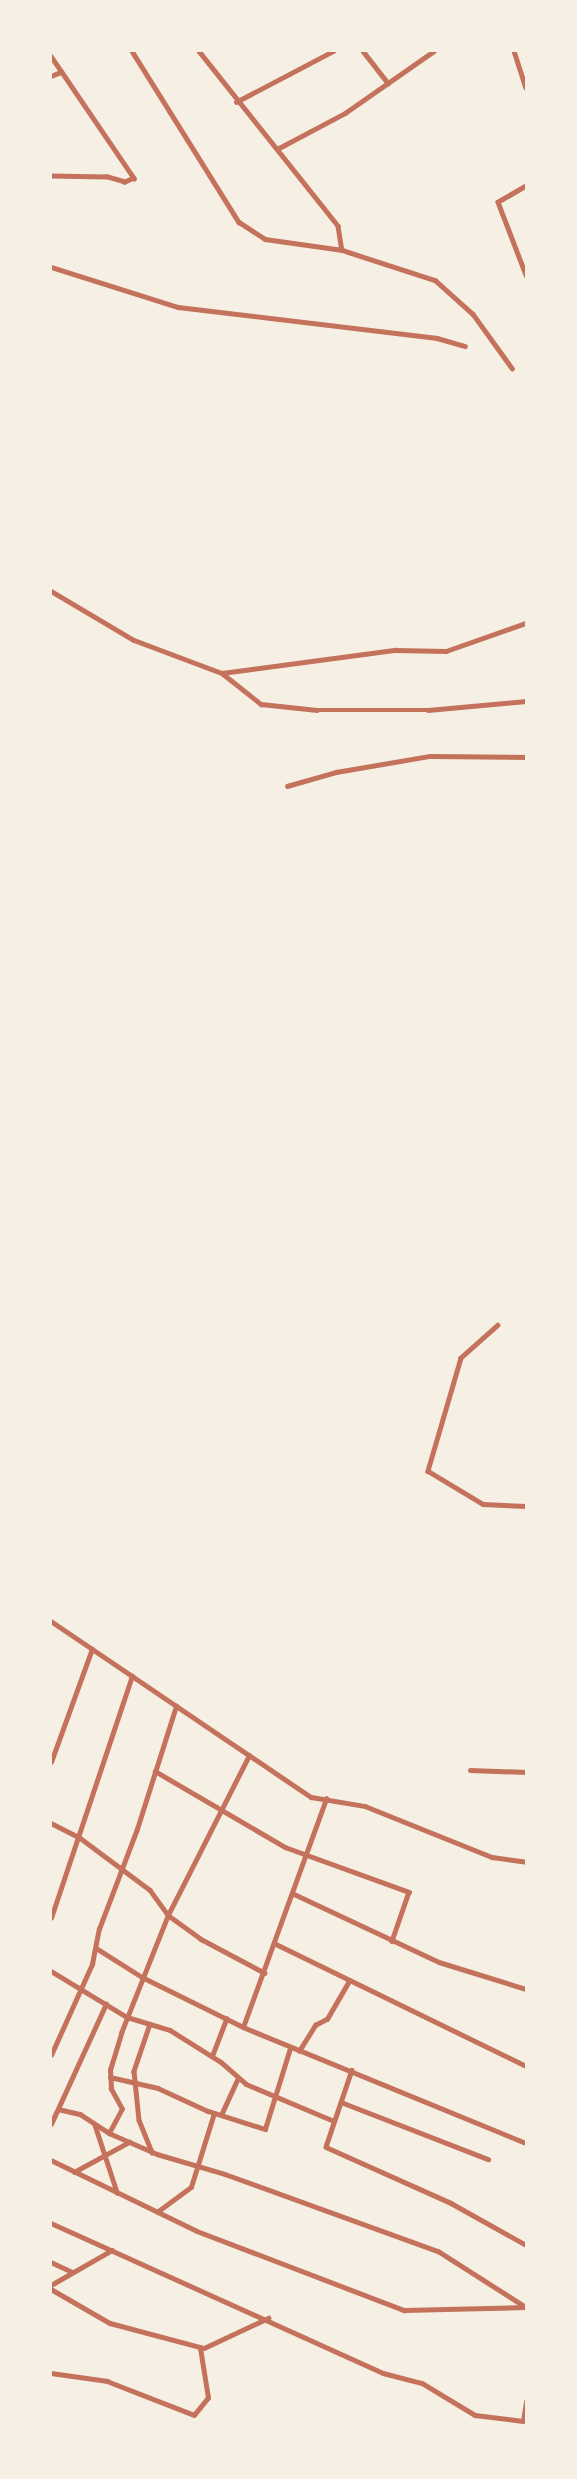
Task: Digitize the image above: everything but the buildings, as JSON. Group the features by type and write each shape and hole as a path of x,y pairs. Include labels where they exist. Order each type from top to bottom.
{"street":[{"path":"132,51 239,222 265,239 342,250 435,280 473,314 512,368"},
{"path":"199,51 236,102 279,148 338,226 342,250"},
{"path":"236,102 333,51"},
{"path":"363,51 388,83"},
{"path":"279,148 306,138 434,51"},
{"path":"514,51 526,87"},
{"path":"51,56 134,178 125,182 107,177 51,176"},
{"path":"51,76 61,72"},
{"path":"526,186 498,202 526,275"},
{"path":"51,267 178,307 437,338 465,346"},
{"path":"51,591 134,640 222,673 261,704 317,710 428,710 526,701"},
{"path":"222,673 395,650 446,651 526,623"},
{"path":"287,786 336,772 430,756 526,757"},
{"path":"498,1325 461,1358 428,1471 483,1504 526,1506"},
{"path":"51,1623 311,1797 365,1806 492,1857 526,1862"},
{"path":"51,1762 92,1649"},
{"path":"51,1919 132,1676"},
{"path":"51,2055 96,1948 176,1706"},
{"path":"109,2133 122,2109 110,2077 127,2017 168,1915 249,1755"},
{"path":"470,1770 526,1772"},
{"path":"155,1771 223,1807 244,1824 308,1854 409,1892 392,1941"},
{"path":"243,2027 276,1944 326,1799"},
{"path":"51,1823 79,1837 150,1890 168,1915 201,1940 265,1973"},
{"path":"292,1893 439,1962 526,1989"},
{"path":"276,1944 526,2066"},
{"path":"96,1948 142,1977 243,2027 526,2143"},
{"path":"51,1971 127,2017 170,2030 212,2056 239,2078 334,2121"},
{"path":"299,2051 315,2025 327,2019 349,1981"},
{"path":"51,2124 106,2004"},
{"path":"212,2056 226,2019"},
{"path":"150,2024 134,2071 139,2120 152,2152"},
{"path":"110,2077 135,2081 214,2113 265,2129 290,2048"},
{"path":"352,2070 326,2147 451,2203 526,2245"},
{"path":"221,2115 239,2078"},
{"path":"341,2102 488,2158"},
{"path":"58,2109 152,2152 438,2251 526,2307"},
{"path":"157,2212 191,2187 214,2113"},
{"path":"95,2124 117,2192"},
{"path":"74,2172 104,2152 130,2142"},
{"path":"51,2160 236,2247 404,2310 526,2307"},
{"path":"51,2223 268,2318 383,2372 422,2383 475,2415 523,2421"},
{"path":"112,2250 51,2287 110,2323 200,2348 268,2318"},
{"path":"51,2262 72,2272"},
{"path":"51,2373 107,2381 194,2415 208,2398 200,2348"},
{"path":"523,2421 526,2401"},
{"path":"523,2421 526,2411"}]}
